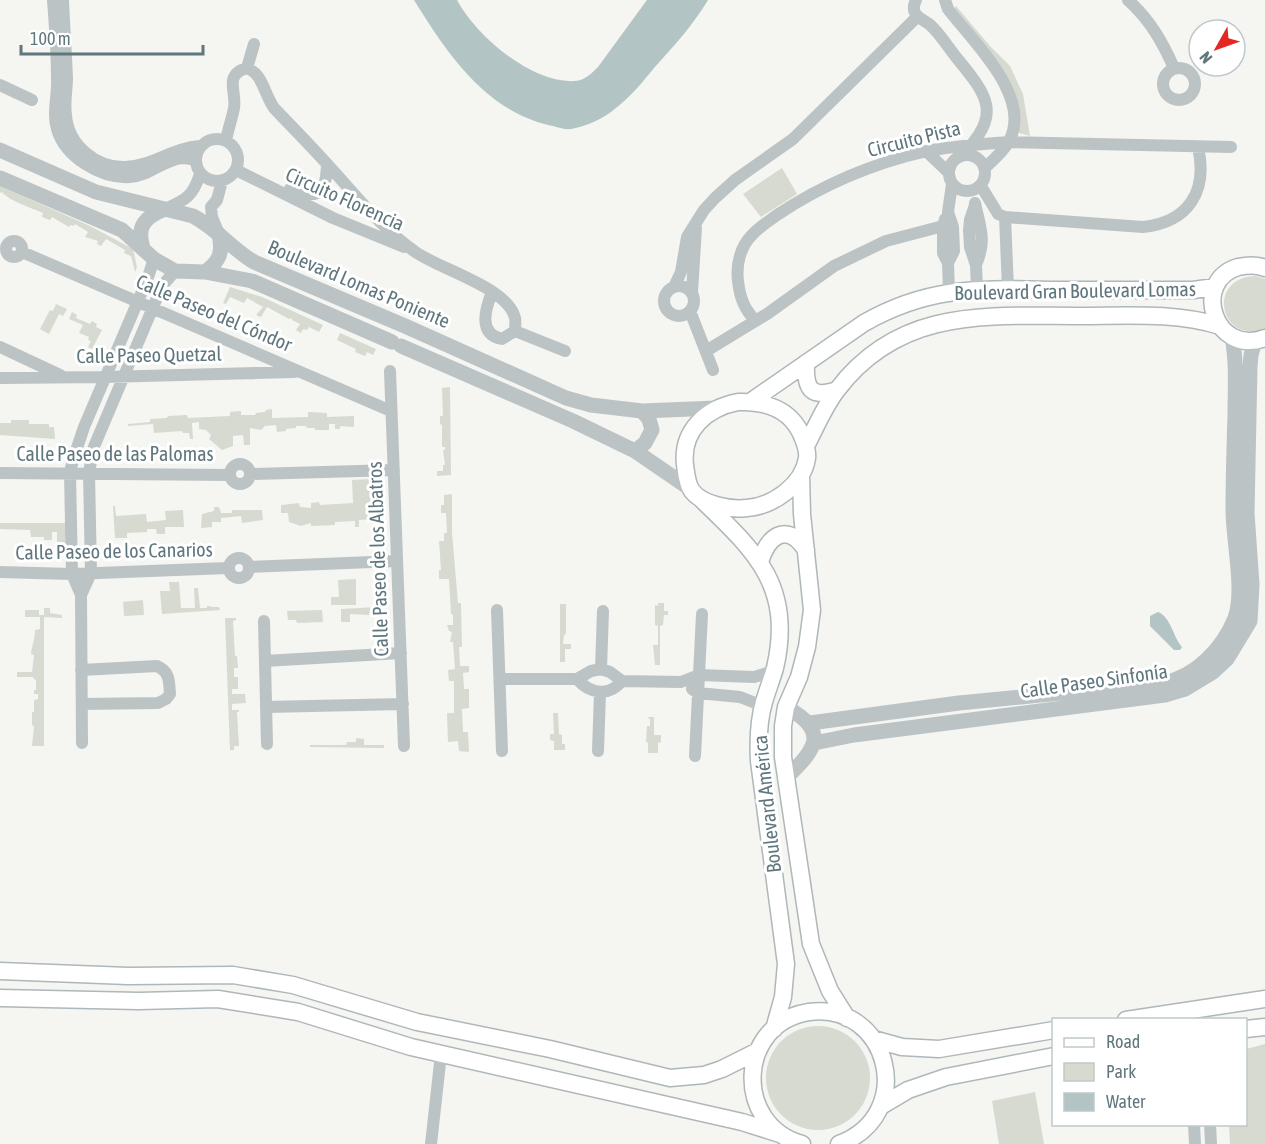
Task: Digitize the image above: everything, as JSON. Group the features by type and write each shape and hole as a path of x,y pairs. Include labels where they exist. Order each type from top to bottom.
{"main road":[{"path":"1226,332 1212,309 1215,287 1222,276 1233,269 1246,265 1265,268"},
{"name":"Boulevard Gran Boulevard Lomas","path":"750,402 883,312 913,301 949,292 977,289 1193,290 1215,287"},
{"name":"Boulevard Gran Boulevard Lomas","path":"806,446 837,390 872,354 913,332 949,320 979,316 1127,316 1201,321 1244,341 1260,340"},
{"path":"806,363 806,381 814,392 821,395 837,390"},
{"path":"738,402 750,402 783,411 794,422 806,446 807,459 801,475 775,500 762,506 738,509 718,505 696,495 686,475 684,459 687,438 703,417 716,408 738,402"},
{"name":"Boulevard América","path":"801,475 812,610 807,647 799,676 786,707 782,743 785,779 811,944 830,991 847,1018"},
{"name":"Boulevard América","path":"696,495 735,531 760,562 771,582 780,618 778,652 763,706 758,742 786,964 786,982 774,1029"},
{"path":"760,562 768,543 779,536 790,536 806,550"},
{"path":"0,971 128,976 233,975 283,983 417,1022 550,1049 670,1078 704,1075 722,1069 758,1051"},
{"path":"0,998 139,1001 218,999 298,1012 411,1047 742,1122 793,1141"},
{"path":"1139,1018 1265,999"},
{"path":"793,1141 767,1122 757,1106 752,1088 752,1069 758,1051 774,1029 790,1018 809,1012 829,1012 847,1018 873,1039 882,1054 886,1071 886,1089 881,1106 859,1144"},
{"path":"1247,1029 1265,1027"},
{"path":"873,1039 902,1047 939,1049 1052,1030"},
{"path":"881,1106 908,1090 946,1077 1052,1056"},
{"path":"838,1144 867,1128"}],"street":[{"path":"53,0 62,80"},
{"path":"63,0 62,80 54,119 61,139 71,152 85,164 110,175 130,177 185,147 200,146 212,139 226,141 232,145 238,157 236,170 232,176 222,181 212,181 200,174"},
{"path":"916,0 914,10 917,17 929,24 984,93 988,108 985,121 973,144 952,162 948,212 943,226 943,252 948,263 949,292"},
{"path":"945,0 948,9 998,72 1012,96 1015,112 1014,129 1009,142 985,168"},
{"path":"1128,0 1150,23 1160,38 1173,68"},
{"path":"697,220 692,292 694,302 690,311 677,316 665,307 664,297 674,287 681,272 687,237 697,220 715,198 735,180 793,139 917,17"},
{"path":"226,141 234,107 232,82 241,69 247,68 254,44"},
{"name":"Circuito Florencia","path":"247,68 258,75 267,98 274,108 377,219 416,252"},
{"path":"0,84 32,100"},
{"name":"Circuito Pista","path":"756,321 745,310 737,275 740,255 752,235 801,200 837,181 926,152 973,144 1009,142 1231,147"},
{"path":"143,248 140,231 149,217 190,196 195,188 200,174 195,160 200,146"},
{"path":"978,188 998,214 1005,217 1143,228 1160,225 1173,220 1192,203 1200,181 1201,159 1198,147"},
{"name":"Boulevard Lomas Poniente","path":"0,150 96,192 193,216 254,262 566,398 591,405 642,411 716,408"},
{"path":"926,152 962,191 978,188"},
{"path":"961,156 978,158 985,168 975,205 981,220 982,249 976,265 977,289"},
{"path":"140,170 182,158 195,160"},
{"name":"Circuito Florencia","path":"258,181 314,195 324,188 327,164"},
{"name":"Circuito Florencia","path":"236,170 333,218 416,252 500,296 515,316 515,331"},
{"name":"Boulevard Lomas Poniente","path":"0,178 122,230 154,259 175,271 205,272 252,281 573,421 635,451 696,495"},
{"path":"205,272 221,256 219,234 212,217 211,207 217,200 222,181"},
{"path":"948,212 953,227 954,251 948,263"},
{"path":"1005,217 1008,289"},
{"path":"706,351 756,321 834,266 886,241 943,226"},
{"name":"Calle Paseo del Cóndor","path":"3,244 11,256 17,256 22,252 391,411"},
{"path":"82,743 81,595 72,574 70,472 84,427 154,259"},
{"path":"81,595 91,573 89,473 93,449 122,375 162,286 175,271"},
{"path":"674,287 684,286 692,292"},
{"path":"492,292 485,316 485,326 495,338 502,339 515,331 565,351"},
{"path":"690,311 713,370"},
{"path":"374,334 382,316"},
{"name":"Calle Paseo Sinfonía","path":"810,723 959,703 1163,683 1178,679 1204,662 1227,634 1236,616 1238,592 1233,490 1236,366 1226,332"},
{"path":"402,346 423,334"},
{"name":"Calle Paseo Sinfonía","path":"814,742 886,730 1165,695 1185,689 1214,672 1227,659 1250,621 1252,584 1247,491 1251,355 1260,340"},
{"path":"0,347 64,376"},
{"name":"Calle Paseo Quetzal","path":"0,378 300,371"},
{"name":"Calle Paseo de los Albatros","path":"390,371 404,746"},
{"path":"635,451 645,443 652,430 649,419 642,411"},
{"name":"Calle Paseo de las Palomas","path":"0,473 229,474 232,467 239,464 247,467 250,474 394,470"},
{"name":"Calle Paseo de los Canarios","path":"0,572 72,574 228,568 231,561 238,557 246,560 249,567 397,561"},
{"path":"497,609 502,751"},
{"path":"601,669 603,611"},
{"path":"695,756 702,614"},
{"path":"264,621 267,744"},
{"path":"265,661 401,653"},
{"path":"81,670 157,666 169,675 170,694 158,703 81,704"},
{"path":"500,679 577,679 591,671 601,669 610,672 622,681 681,682 699,675 754,677 774,671"},
{"path":"740,697 744,677"},
{"path":"577,679 589,689 600,692 612,690 622,681"},
{"path":"681,682 698,693 740,697 763,706"},
{"path":"598,751 600,692"},
{"path":"266,707 403,704"},
{"path":"785,779 805,760 814,742 814,733 810,723 786,707"},
{"path":"430,1144 441,1054"},
{"path":"1194,1126 1195,1144"},
{"path":"1210,1126 1211,1144"}],"green space":[{"path":"956,6 1010,66 1023,94 1030,136 1019,133 1012,92 951,12"},
{"path":"782,168 797,194 761,217 743,194"},
{"path":"0,186 90,226 133,249 137,267 135,272 131,256 124,253 125,250 106,239 101,246 97,244 98,241 85,237 88,232 75,224 69,227 52,217 50,220 42,217 43,213 0,193"},
{"path":"1256,276 1265,279 1265,329 1249,331 1237,328 1229,320 1224,309 1225,297 1230,287 1240,279"},
{"path":"230,287 262,297 323,325 319,332 309,327 307,330 303,329 301,333 296,330 300,324 267,307 261,317 256,315 263,307 247,298 244,303 230,297 226,304 223,303"},
{"path":"56,304 67,309 63,316 59,314 49,334 40,329 50,310 53,311"},
{"path":"72,312 77,315 76,318 90,324 92,321 102,330 92,349 88,347 91,341 88,340 89,337 79,333 83,325 69,319"},
{"path":"340,333 376,349 373,355 367,352 365,356 355,352 356,349 337,340"},
{"path":"450,387 451,475 437,476 437,471 443,471 443,465 445,465 443,450 445,447 442,447 442,425 440,424 440,416 443,416 442,388"},
{"path":"272,409 272,418 308,417 308,412 327,413 327,417 354,416 354,427 340,426 340,429 335,429 335,424 329,424 329,430 315,430 315,428 306,426 296,426 296,428 277,432 276,425 265,426 261,430 250,428 250,445 244,445 243,435 233,436 233,446 222,450 209,439 211,435 206,430 199,429 199,422 192,423 193,439 190,439 189,433 182,431 154,433 153,424 128,426 128,424 150,422 150,419 167,418 168,416 187,415 188,418 230,416 230,412 241,411 241,415 255,415"},
{"path":"11,420 29,420 29,424 49,424 49,427 54,427 55,439 0,435 0,423 11,423"},
{"path":"372,479 374,519 359,520 359,527 355,527 355,521 335,522 335,525 311,526 311,523 301,526 289,522 288,513 281,513 281,505 299,503 300,507 311,508 311,503 319,502 320,505 353,503 352,480"},
{"path":"452,494 452,533 458,603 461,603 460,666 469,666 469,672 463,673 464,689 469,689 469,708 462,709 463,732 468,732 469,752 459,751 458,741 448,742 447,713 454,713 454,681 449,681 448,670 455,669 453,642 450,642 452,632 449,631 447,625 453,625 453,615 451,614 449,579 439,579 439,570 441,570 439,541 444,541 444,533 447,533 446,513 441,513 441,505 444,505 444,495"},
{"path":"113,506 115,506 116,516 146,514 147,522 166,520 165,511 183,510 184,527 165,527 165,534 157,534 156,529 147,529 147,532 127,533 127,538 115,538"},
{"path":"214,507 219,507 221,513 232,513 232,510 262,510 263,520 242,523 241,516 221,518 221,522 212,522 212,527 201,528 202,514 214,511"},
{"path":"0,523 66,523 67,548 57,548 57,532 52,532 52,540 44,540 44,537 31,537 30,530 0,529"},
{"path":"356,579 356,605 331,605 331,597 339,597 338,580"},
{"path":"169,582 179,582 181,608 195,608 194,588 198,588 200,608 210,606 219,607 220,610 162,614 160,591 170,591"},
{"path":"143,600 144,615 124,616 123,602"},
{"path":"658,603 664,603 664,611 668,611 668,615 664,615 663,625 660,626 660,665 655,665 653,645 658,645 655,605 658,606"},
{"path":"560,604 566,604 566,634 563,644 571,644 571,649 565,649 565,662 560,662"},
{"path":"377,607 378,612 369,613 369,615 350,614 350,622 341,622 341,609"},
{"path":"44,608 50,608 50,613 62,615 62,618 44,617 44,746 32,746 34,726 32,725 32,712 34,712 34,700 38,699 38,694 34,694 36,680 33,677 17,677 17,672 32,672 34,655 31,654 35,630 40,629 40,617 25,617 25,610 39,610 39,615 44,615"},
{"path":"322,610 323,622 297,623 296,620 288,620 287,611"},
{"path":"225,618 236,618 233,621 238,668 234,668 234,677 238,677 238,689 232,689 232,694 245,694 246,703 232,704 232,710 239,710 237,712 239,746 234,746 234,750 230,750"},
{"path":"553,713 558,713 559,734 562,735 565,750 554,750 554,741 550,740 550,734 554,734"},
{"path":"647,717 654,717 654,735 661,735 658,753 648,753 646,742 650,719"},
{"path":"356,738 364,739 364,745 384,745 384,748 310,747 310,745 346,745 347,742 356,742"},
{"path":"818,1026 838,1030 855,1041 866,1058 870,1078 866,1098 855,1115 838,1126 818,1130 798,1126 781,1115 770,1098 766,1078 770,1058 781,1041 798,1030"},
{"path":"1265,1044 1265,1144 1230,1144 1229,1126 1247,1126 1247,1049"},
{"path":"1035,1092 1044,1144 999,1144 992,1101"}],"water":[{"path":"414,0 457,0 477,28 507,55 541,75 558,80 575,81 585,78 598,67 647,0 708,0 683,35 626,99 600,119 568,129 525,117 486,93 454,58"},
{"path":"1158,612 1169,623 1182,647 1180,650 1174,650 1150,626 1150,616"}]}
